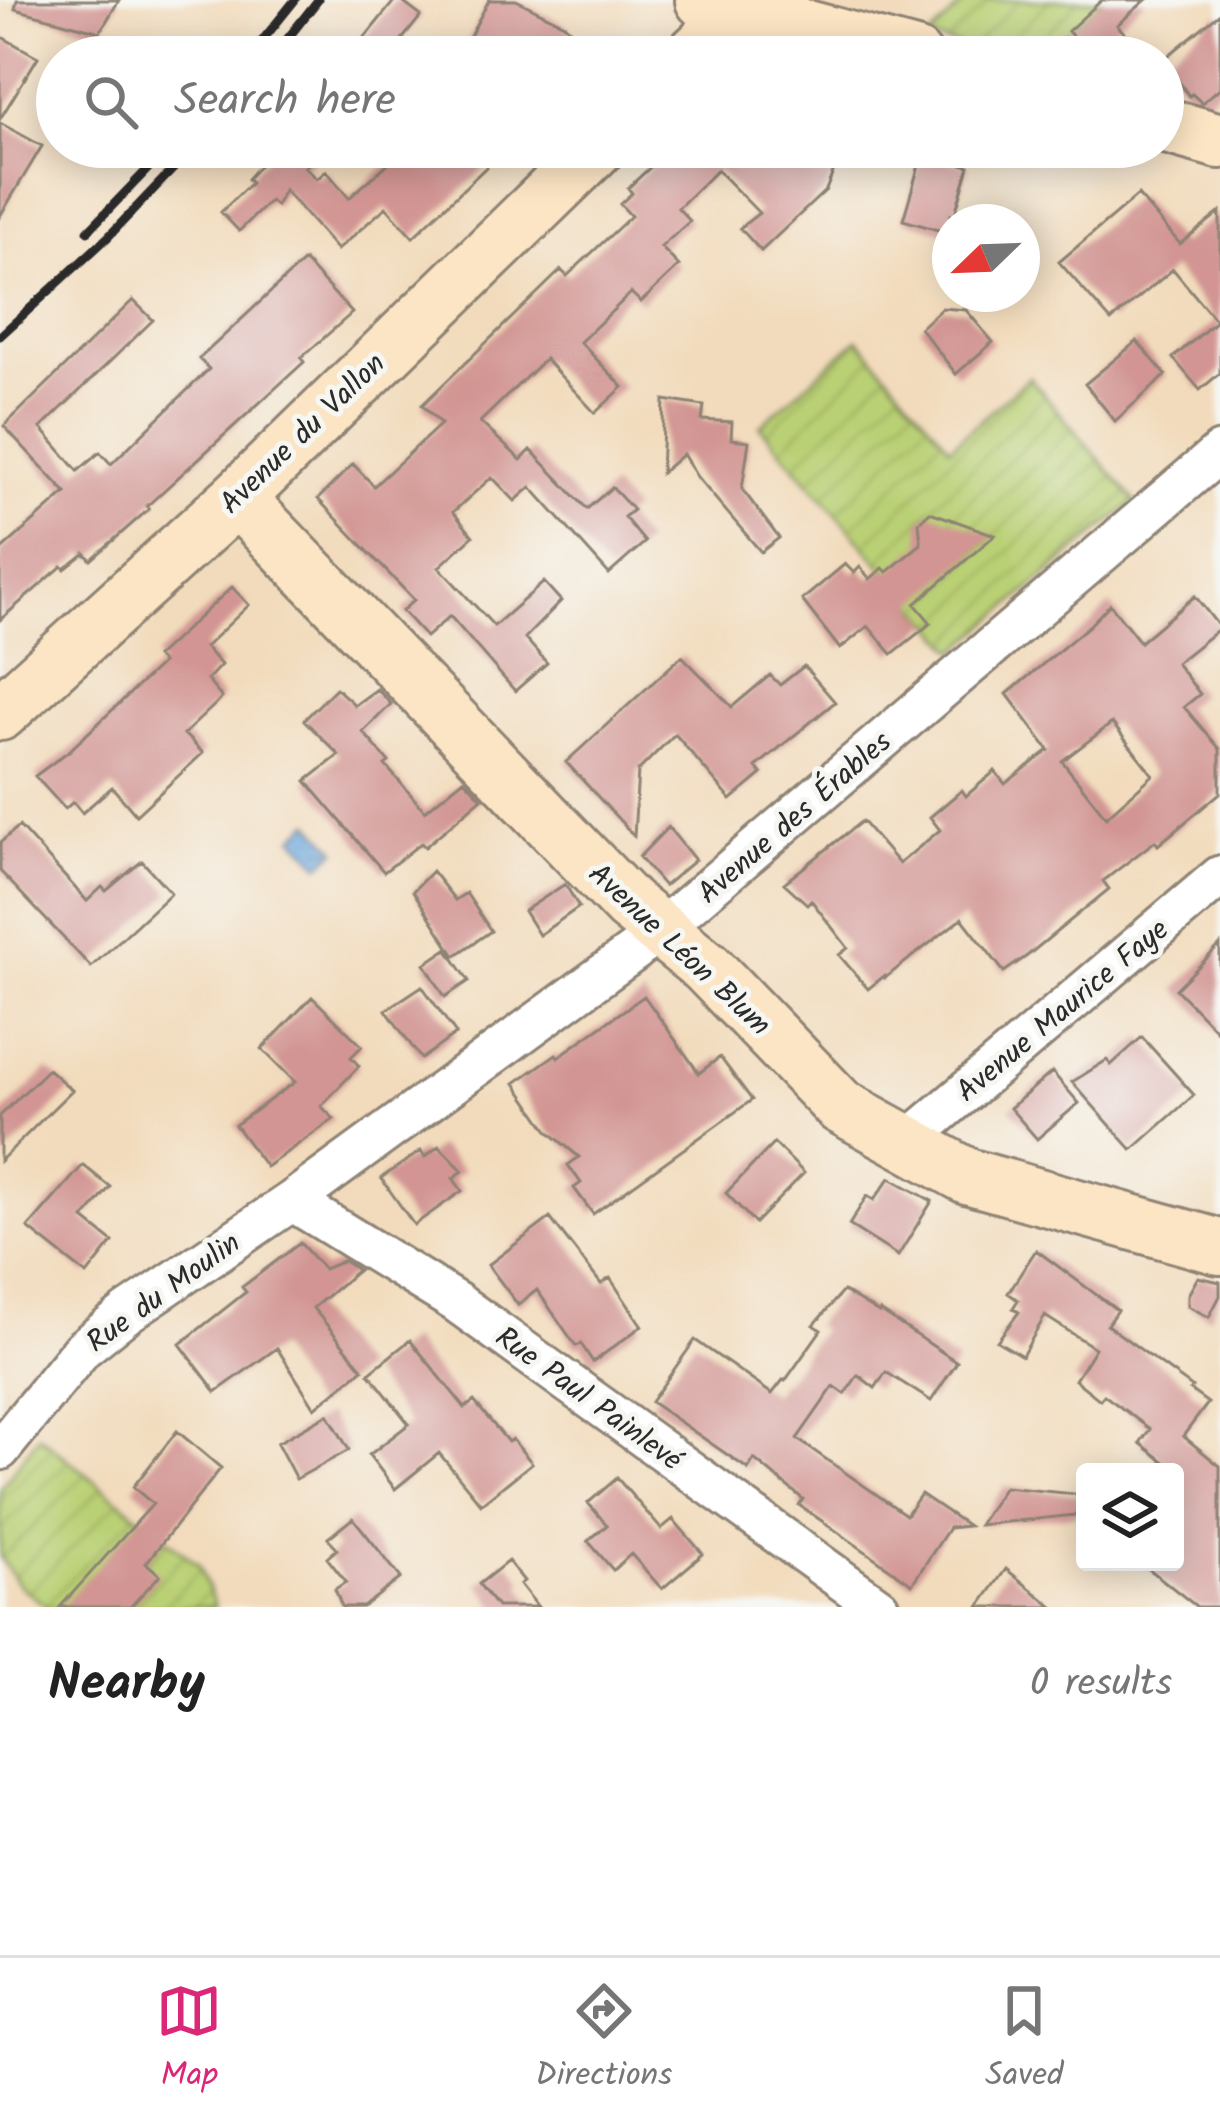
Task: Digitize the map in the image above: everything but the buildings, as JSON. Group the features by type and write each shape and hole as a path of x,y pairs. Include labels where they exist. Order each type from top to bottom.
{"street":[{"path":"707,36 732,3 844,36"},
{"path":"1184,131 1220,141"},
{"name":"Avenue du Vallon","path":"0,713 237,498 576,168"},
{"name":"Avenue des Érables","path":"292,1201 661,930 1220,452"},
{"name":"Avenue Léon Blum","path":"237,498 629,904 706,967 840,1106 967,1176 1220,1246"},
{"name":"Avenue Maurice Faye","path":"904,1144 1220,876"},
{"name":"Rue du Moulin","path":"0,1450 82,1349 127,1312 292,1201"},
{"name":"Rue Paul Painlevé","path":"292,1201 456,1302 879,1607"}],"green space":[{"path":"967,0 1104,0 1063,36 931,36"},
{"path":"858,339 950,447 1029,377 1135,501 956,651 760,426"},
{"path":"39,1436 199,1565 215,1607 47,1607 19,1585 0,1557 0,1489"}],"water":[{"path":"310,822 337,850 321,865 294,837"}],"railway":[{"path":"266,36 295,0"},
{"path":"290,36 318,0"},
{"path":"88,231 149,168"},
{"path":"0,336 108,237 174,168"}]}
